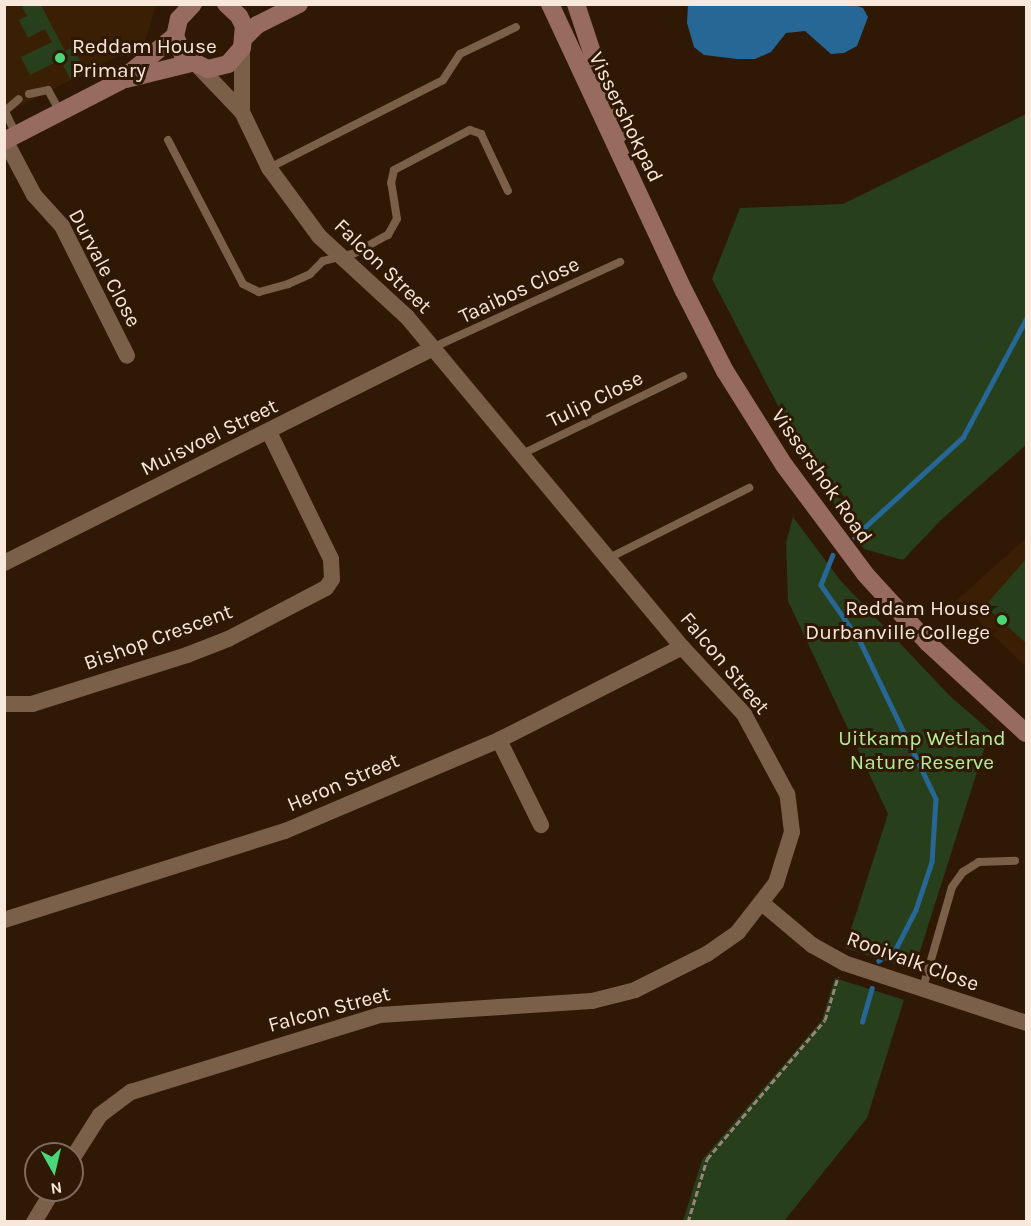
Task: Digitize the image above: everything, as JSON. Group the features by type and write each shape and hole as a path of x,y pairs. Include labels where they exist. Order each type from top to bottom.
{"main road":[{"path":"120,81 193,4"},
{"path":"9,138 120,81 195,65 228,64 257,25 299,4"},
{"name":"Vissershokpad","path":"550,4 642,201"},
{"name":"Vissershokpad","path":"576,4 642,201"},
{"path":"232,5 244,27 243,43"},
{"path":"176,20 178,49 195,65"},
{"name":"Vissershok Road","path":"642,201 720,362 784,465 866,576 958,672 1026,733"}],"street":[{"name":"Falcon Street","path":"242,112 243,43"},
{"name":"Falcon Street","path":"83,1142 100,1115 131,1092 380,1015 577,1003 621,995 720,947 763,904 778,878 789,845 791,806 770,758 744,714 682,647 397,306 339,257 305,219 269,168 242,112 195,65"},
{"name":"Durvale Close","path":"9,138 34,195 62,226 127,356"},
{"name":"Muisvoel Street","path":"4,563 432,349"},
{"name":"Bishop Crescent","path":"4,704 32,704 187,655 228,639 326,588 332,579 331,559 269,432"},
{"name":"Heron Street","path":"4,920 285,831 499,740 682,647"},
{"path":"499,740 542,825"},
{"name":"Rooivalk Close","path":"763,904 812,945 844,963 922,991 1026,1023"},
{"path":"34,1221 46,1202"}],"lane":[{"path":"269,168 443,80 460,54 516,27"},
{"path":"29,94 48,90 60,112"},
{"path":"9,138 5,111 20,99"},
{"path":"168,140 243,284 249,288 271,291 310,274 323,261 355,253 395,227 397,209 391,183 394,170 470,130 481,134 508,191"},
{"name":"Taaibos Close","path":"432,349 620,262"},
{"name":"Tulip Close","path":"522,454 683,376"},
{"path":"609,558 749,488"},
{"path":"922,991 952,887 963,872 979,862 1015,861"}],"path":[{"path":"688,1221 707,1159 825,1020 844,963"}],"shaded area":[{"name":"Reddam House Primary","path":"5,5 156,5 145,42 5,114"},
{"name":"Reddam House Durbanville College","path":"1026,538 1026,667 957,600"}],"green space":[{"path":"21,5 41,5 65,51 73,47 86,73 71,80 60,60 30,75 21,57 52,42 45,29 28,38 19,20 27,16"},
{"path":"1026,114 1026,445 942,519 903,560 864,549 812,471 712,279 740,208 843,204"},
{"name":"Uitkamp Wetland Nature Reserve","path":"793,517 840,580 950,696 990,731 914,970 845,948 888,814 788,601 786,543"},
{"path":"1026,559 1026,643 985,606"},
{"path":"835,978 904,1000 867,1118 784,1221 683,1221 702,1160 822,1020"}],"water":[{"path":"688,4 855,5 863,8 868,17 857,46 844,53 831,54 805,31 786,33 771,52 755,59 737,59 704,55 694,47 687,23"}],"waterway":[{"path":"854,537 963,437 1026,319"},
{"path":"833,555 821,585 860,641 936,799 932,862 916,910 895,951 879,961"},
{"path":"862,1022 872,988"}],"place":[{"name":"Reddam House Primary","path":"60,58"},
{"name":"Reddam House Durbanville College","path":"1002,620"}]}
